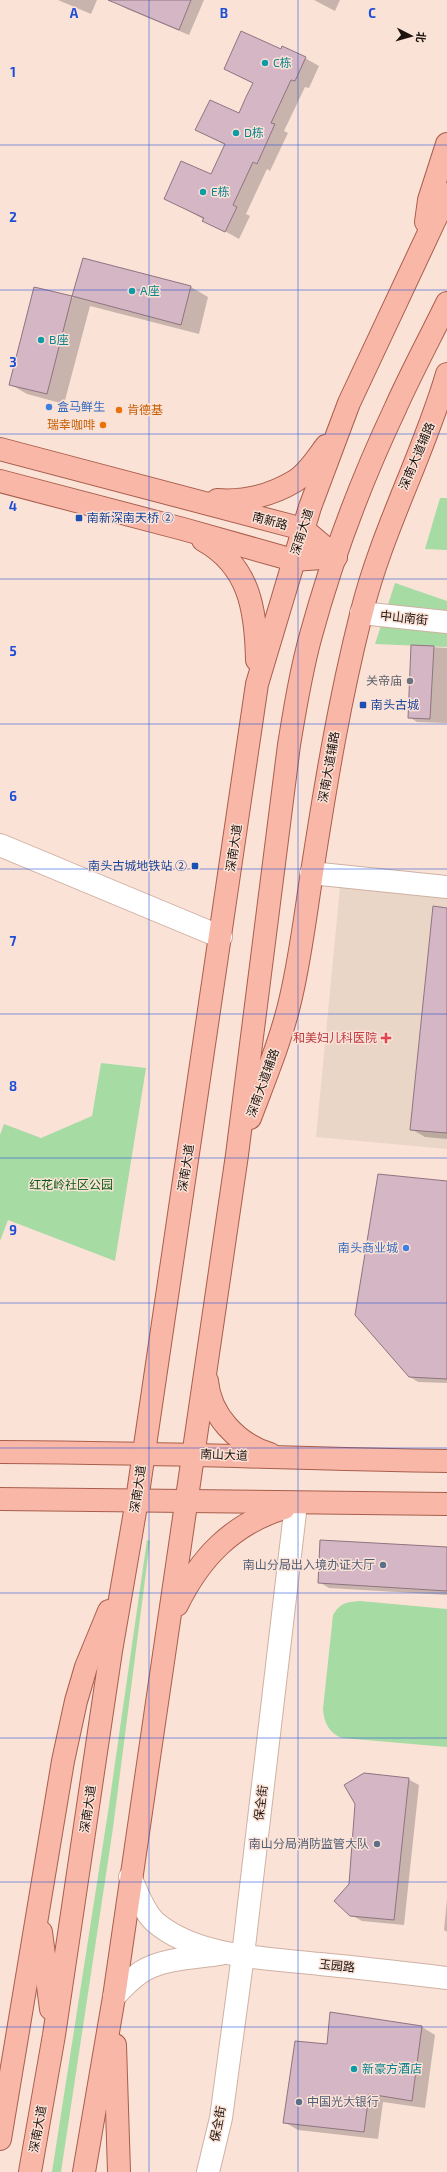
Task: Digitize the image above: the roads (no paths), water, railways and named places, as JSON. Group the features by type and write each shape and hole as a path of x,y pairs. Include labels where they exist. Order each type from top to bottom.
{"main road":[{"path":"424,242 429,200 447,144"},
{"name":"深南大道","path":"30,2172 54,2035 122,1583 136,1500 221,937 257,684 293,560 349,403 447,194"},
{"path":"84,2172 114,1997 130,1877 237,1154 289,745 310,636 336,556 377,449 447,303"},
{"path":"435,414 447,374"},
{"path":"189,499 228,501 246,499 262,495 295,480 311,466 327,445 349,403"},
{"name":"深南大道辅路","path":"237,1154 281,1032 291,999 341,702 361,613 381,550 435,414"},
{"name":"南新路","path":"0,449 303,530 336,556"},
{"path":"0,481 183,529 293,560 336,556"},
{"path":"183,529 211,544 225,555 241,577 248,593 254,617 257,684"},
{"path":"206,1364 208,1388 215,1410 228,1427 242,1440 259,1451 288,1459"},
{"name":"南山大道","path":"0,1452 193,1454 288,1459 447,1461"},
{"path":"0,1499 136,1500 296,1504 447,1504"},
{"path":"166,1637 177,1606 189,1579 216,1548 247,1523 267,1513 296,1504"},
{"path":"0,2139 18,2039 63,1761 76,1701 86,1667 122,1583"},
{"path":"38,1908 54,2035"},
{"path":"114,1997 119,2172"}],"street":[{"name":"深南大道辅路","path":"435,414 447,387"},
{"name":"中山南街","path":"361,613 447,622"},
{"path":"0,845 221,937"},
{"path":"311,873 447,887"},
{"name":"保全街","path":"208,2172 221,2118 235,1954 296,1504"},
{"path":"130,1877 142,1903 153,1921 169,1932 189,1942 235,1954"},
{"path":"114,1997 142,1971 158,1965 235,1954"},
{"name":"玉园路","path":"235,1954 447,1978"}],"place":[{"name":"C栋","path":"265,63"},
{"name":"D栋","path":"236,133"},
{"name":"E栋","path":"203,192"},
{"name":"A座","path":"132,291"},
{"name":"B座","path":"41,340"},
{"name":"盒马鲜生","path":"49,407"},
{"name":"肯德基","path":"119,410"},
{"name":"瑞幸咖啡","path":"103,425"},
{"name":"南新深南天桥 ②","path":"79,518"},
{"name":"关帝庙","path":"410,681"},
{"name":"南头古城","path":"363,705"},
{"name":"南头古城地铁站 ②","path":"195,866"},
{"name":"和美妇儿科医院","path":"386,1038"},
{"name":"南头商业城","path":"406,1248"},
{"name":"南山分局出入境办证大厅","path":"383,1565"},
{"name":"南山分局消防监管大队","path":"377,1844"},
{"name":"新豪方酒店","path":"354,2069"},
{"name":"中国光大银行","path":"299,2102"}],"park label":[{"name":"红花岭社区公园","path":"71,1185"}]}
